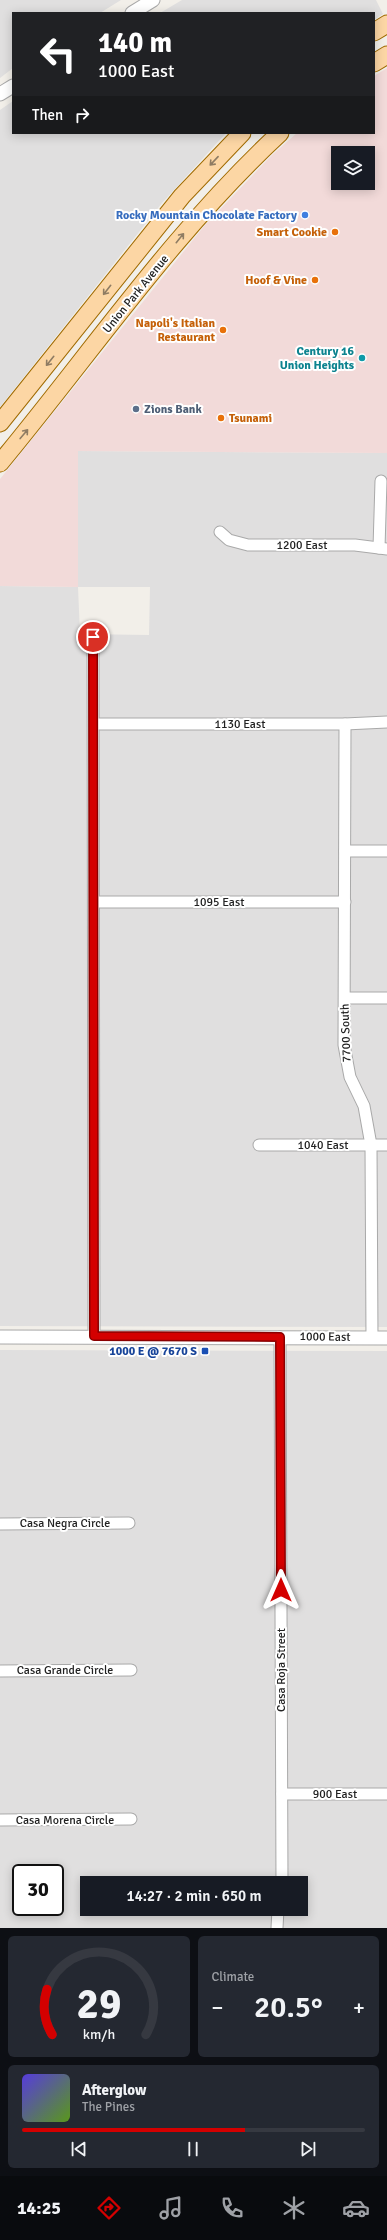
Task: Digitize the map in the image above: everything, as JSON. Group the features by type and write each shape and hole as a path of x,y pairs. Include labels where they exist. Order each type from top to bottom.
{"main road":[{"path":"375,31 387,24"},
{"path":"375,62 387,55"},
{"name":"Union Park Avenue","path":"0,423 182,196 241,134"},
{"name":"Union Park Avenue","path":"0,463 197,218 235,176 279,134"}],"street":[{"path":"134,12 153,0"},
{"path":"0,94 12,87"},
{"path":"380,481 383,548"},
{"name":"1200 East","path":"220,532 229,540 248,545 355,545 383,548"},
{"path":"93,637 94,1336"},
{"name":"1130 East","path":"94,724 345,724 387,722"},
{"name":"7700 South","path":"345,724 346,1061 350,1078 368,1120 371,1145 372,1338"},
{"path":"345,851 387,851"},
{"name":"1095 East","path":"94,902 345,902"},
{"path":"345,998 387,998"},
{"name":"1040 East","path":"259,1145 387,1145"},
{"name":"1000 East","path":"0,1337 94,1336 387,1338"},
{"name":"Casa Roja Street","path":"280,1337 282,1876"},
{"name":"Casa Negra Circle","path":"0,1524 129,1523"},
{"name":"Casa Grande Circle","path":"0,1670 130,1670"},
{"name":"900 East","path":"282,1794 387,1794"},
{"name":"Casa Morena Circle","path":"0,1820 131,1819"},
{"path":"276,1928 277,1916"}],"shaded area":[{"path":"0,0 121,0 102,12 12,12 12,69 0,78"},
{"path":"182,0 376,0 383,14 375,19 375,12 162,12"},
{"path":"387,68 387,453 78,451 78,587 0,586 0,479 205,225 272,155 296,134 375,134 375,75"},
{"path":"12,102 12,134 225,134 162,203 0,407 0,110"},
{"path":"78,451 387,453 387,1327 0,1326 0,586 78,587","holes":["78,587 150,587 149,635 80,634"]},
{"path":"0,1350 387,1351 387,1928 0,1928"}],"place":[{"name":"Rocky Mountain Chocolate Factory","path":"305,215"},
{"name":"Smart Cookie","path":"335,232"},
{"name":"Hoof & Vine","path":"315,280"},
{"name":"Napoli's Italian Restaurant","path":"223,330"},
{"name":"Century 16 Union Heights","path":"362,358"},
{"name":"Zions Bank","path":"136,409"},
{"name":"Tsunami","path":"221,418"},
{"name":"1000 E @ 7670 S","path":"205,1351"}],"route":[{"path":"93,637 94,1336 280,1337 281,1590"}]}
